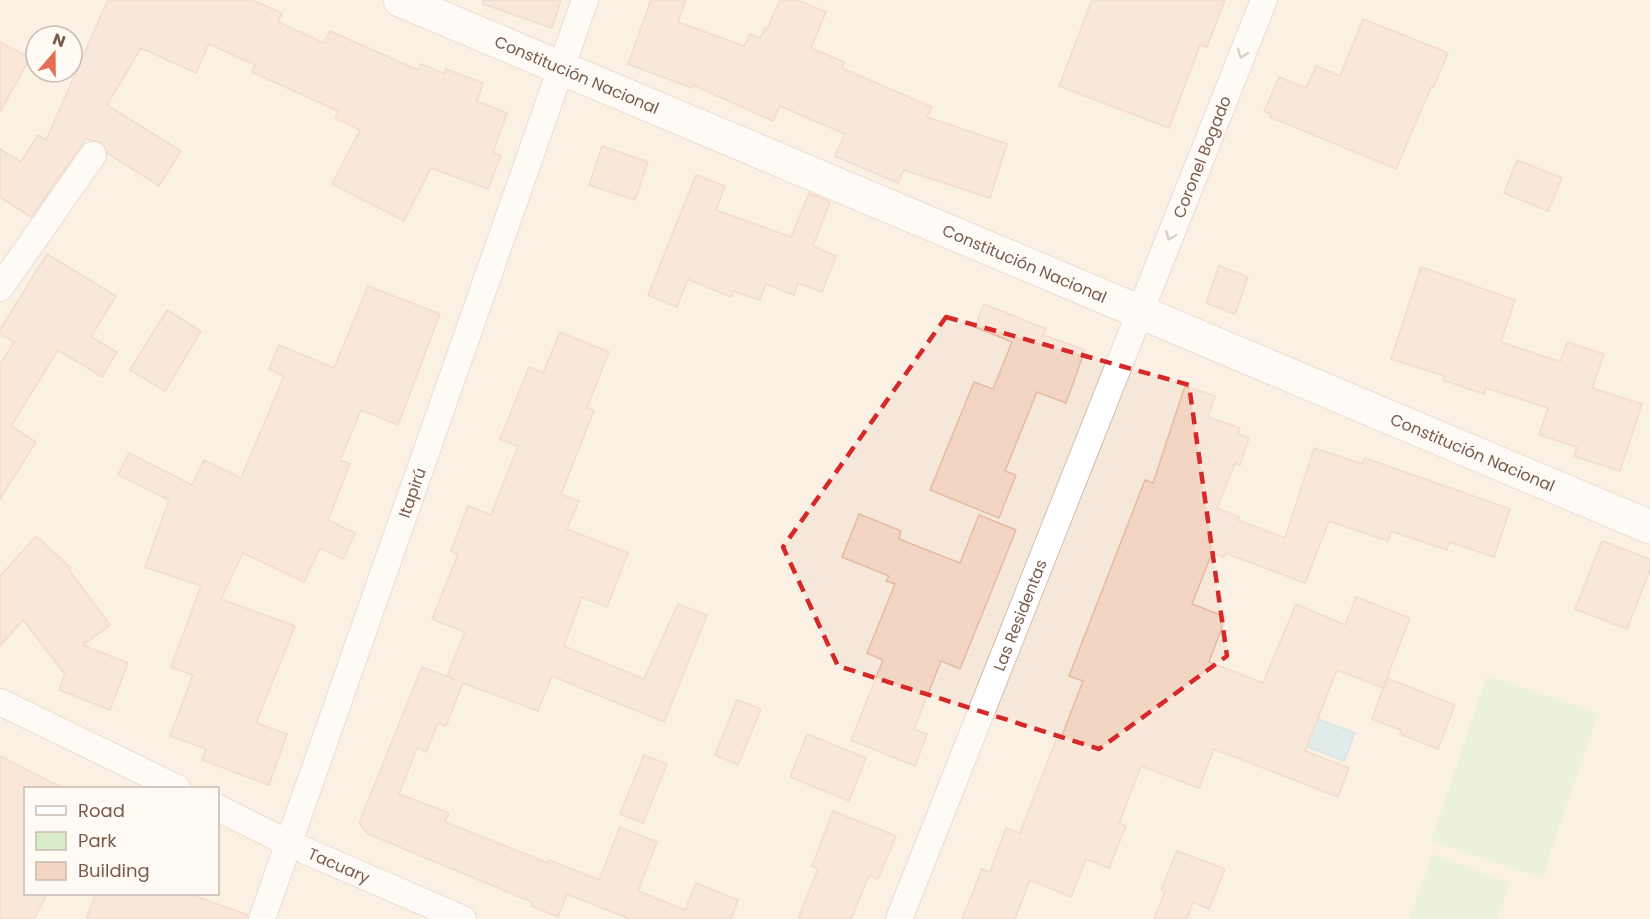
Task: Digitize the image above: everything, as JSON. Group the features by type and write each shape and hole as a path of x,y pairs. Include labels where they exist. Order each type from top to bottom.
{"street":[{"name":"Constitución Nacional","path":"400,0 1650,528"},
{"name":"Itapirú","path":"262,919 585,0"},
{"name":"Coronel Bogado","path":"1140,312 1264,0"},
{"path":"0,288 93,155"},
{"name":"Las Residentas","path":"899,919 1140,312"},
{"path":"0,702 173,787"},
{"name":"Tacuary","path":"219,808 290,844 463,919"}],"highlighted area":[{"path":"946,317 1189,385 1227,656 1099,749 838,666 783,547"}],"shaded area":[{"path":"0,0 1650,0 1650,919 0,919"}],"green space":[{"path":"1487,676 1598,713 1542,878 1431,841"},
{"path":"1433,854 1510,883 1497,919 1409,919"}],"water":[{"path":"1301,713 1355,733 1344,761 1296,742"}],"building":[{"path":"108,0 252,0 282,13 278,22 324,43 330,31 418,70 421,64 445,74 446,69 483,83 477,101 507,113 493,153 501,156 488,189 431,168 404,221 332,184 360,130 335,118 338,111 252,72 255,65 209,44 196,73 141,48 107,105 181,151 159,186 107,153 101,142 86,139 31,217 0,197 0,149 21,162 38,135 46,140 71,84 84,84 84,54"},
{"path":"483,0 561,0 552,28 483,4"},
{"path":"651,0 686,0 678,22 744,46 750,34 760,38 765,28 767,29 780,0 797,0 826,12 811,48 844,62 842,68 932,107 927,117 1007,144 990,198 904,170 898,183 835,156 845,134 780,106 773,121 693,85 692,88 628,64"},
{"path":"1092,0 1225,0 1207,47 1200,45 1169,128 1059,86"},
{"path":"1363,19 1448,53 1396,169 1270,117 1271,114 1264,111 1279,77 1306,88 1316,66 1340,76"},
{"path":"0,42 24,55 24,69 0,112"},
{"path":"602,146 648,162 635,200 589,185"},
{"path":"1517,160 1562,178 1548,211 1504,193"},
{"path":"696,175 725,186 716,210 791,237 809,193 830,202 813,246 836,256 822,292 798,283 794,295 766,284 760,300 733,291 731,297 688,279 677,307 648,295"},
{"path":"47,254 116,296 91,337 117,352 102,377 58,350 11,426 36,442 0,499 0,364 14,342 0,334 0,330"},
{"path":"1219,266 1248,277 1235,314 1206,303"},
{"path":"1421,267 1515,300 1501,342 1560,362 1567,342 1604,354 1592,388 1642,404 1620,471 1574,456 1577,447 1539,435 1548,408 1486,388 1484,394 1443,380 1445,376 1391,359"},
{"path":"368,286 440,314 398,425 361,410 340,460 350,464 328,520 355,533 343,559 320,548 304,582 243,553 221,599 295,626 256,723 287,734 269,785 202,760 206,749 170,736 193,675 171,667 201,586 145,567 169,500 118,475 129,453 192,485 204,460 241,478 284,376 269,369 279,345 334,368"},
{"path":"984,304 1046,329 1043,335 1085,350 1066,403 1037,392 1005,471 1016,475 999,518 930,490 974,382 993,389 1012,342 975,327"},
{"path":"167,310 201,331 165,391 130,370"},
{"path":"560,332 609,352 587,408 594,411 561,494 579,501 567,529 628,553 607,607 582,597 564,646 644,679 678,604 707,615 664,722 552,676 538,711 463,683 446,726 438,723 426,752 417,748 399,794 449,813 445,822 548,863 549,860 599,880 620,827 657,842 638,891 685,910 696,883 738,900 731,919 630,919 567,894 558,917 531,906 532,902 368,834 359,823 422,667 456,680 447,676 465,632 432,619 458,554 451,551 468,506 491,515 518,446 500,439 529,367 543,373"},
{"path":"1185,386 1215,396 1208,417 1240,428 1238,434 1249,438 1240,465 1235,463 1217,508 1239,517 1238,520 1285,538 1314,448 1362,464 1365,458 1510,509 1494,557 1449,542 1447,550 1391,531 1388,541 1329,521 1305,583 1225,553 1224,557 1212,553 1192,604 1226,617 1209,662 1263,683 1296,604 1345,625 1356,597 1410,618 1383,688 1337,670 1305,751 1349,768 1338,797 1214,749 1199,788 1141,766 1119,823 1126,826 1109,868 1086,859 1071,897 1030,880 1015,919 962,919 982,869 990,872 1006,828 1020,833 1056,740 1060,741 1083,681 1069,676 1145,480 1153,483"},
{"path":"859,514 901,531 899,539 960,563 979,515 1016,530 960,669 941,661 914,729 927,734 915,766 851,740 883,660 867,653 895,584 886,581 889,576 842,557"},
{"path":"36,536 71,568 69,570 110,625 83,645 128,663 110,710 59,690 65,674 23,620 0,646 0,576"},
{"path":"1602,541 1650,559 1650,570 1627,629 1575,609"},
{"path":"1387,678 1455,705 1438,749 1400,734 1401,730 1372,719"},
{"path":"737,700 761,709 738,765 715,755"},
{"path":"807,734 866,758 849,801 790,777"},
{"path":"644,755 667,764 643,823 620,814"},
{"path":"0,756 61,787 24,787 24,895 46,895 34,919 0,919"},
{"path":"833,811 896,836 878,879 869,875 851,919 798,919 818,869 812,866"},
{"path":"1177,851 1225,869 1209,909 1193,902 1187,919 1154,919 1165,892 1161,890"},
{"path":"96,895 192,895 248,915 247,919 86,919"}]}
